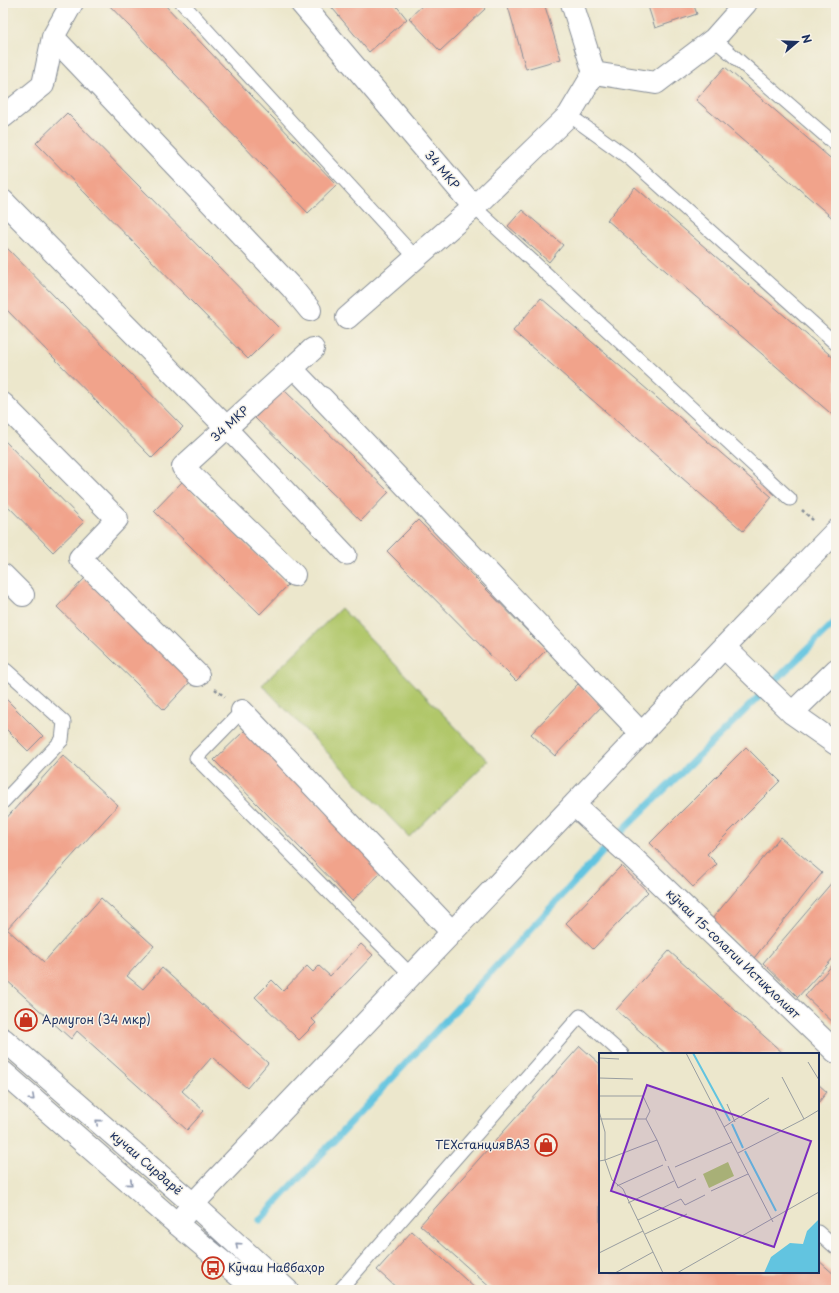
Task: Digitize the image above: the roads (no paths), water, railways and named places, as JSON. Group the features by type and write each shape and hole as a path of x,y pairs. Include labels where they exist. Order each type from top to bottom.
{"main road":[{"path":"3,117 43,85 53,37 72,3"},
{"name":"34 МКР","path":"301,3 474,208"},
{"path":"347,318 474,208 569,115 594,73 572,3"},
{"path":"594,73 656,83 714,39 746,3"},
{"path":"53,37 292,288 310,310"},
{"path":"3,201 226,427"},
{"name":"34 МКР","path":"294,576 183,467 313,349"},
{"path":"322,398 642,734"},
{"path":"3,404 117,519 80,558 198,675"},
{"path":"177,1224 193,1204 411,975 834,534"},
{"path":"3,575 23,596"},
{"path":"724,647 792,713 836,744"},
{"path":"792,713 836,670"},
{"path":"242,711 452,932"},
{"name":"кӯчаи 15-солагии Истиқлолият","path":"574,805 631,856 836,1052"},
{"name":"кучаи Сирдарё","path":"3,1039 193,1204 287,1290"},
{"path":"3,1072 177,1224 256,1290"}],"street":[{"path":"293,368 322,398"},
{"path":"226,427 347,555"}],"lane":[{"path":"182,3 416,258"},
{"path":"714,39 836,145"},
{"path":"569,115 630,159 836,344"},
{"path":"474,208 790,499"},
{"path":"3,802 62,740 64,722 6,670"},
{"path":"242,711 196,758 411,975"},
{"path":"340,1290 580,1016 621,1053"},
{"path":"819,1233 836,1248"}],"waterway":[{"path":"260,1220 623,830 836,621"}],"place":[{"name":"Армугон (34 мкр)","path":"26,1020"},
{"name":"ТЕХстанцияВАЗ","path":"546,1145"},
{"name":"Кӯчаи Навбаҳор","path":"213,1268"}]}
